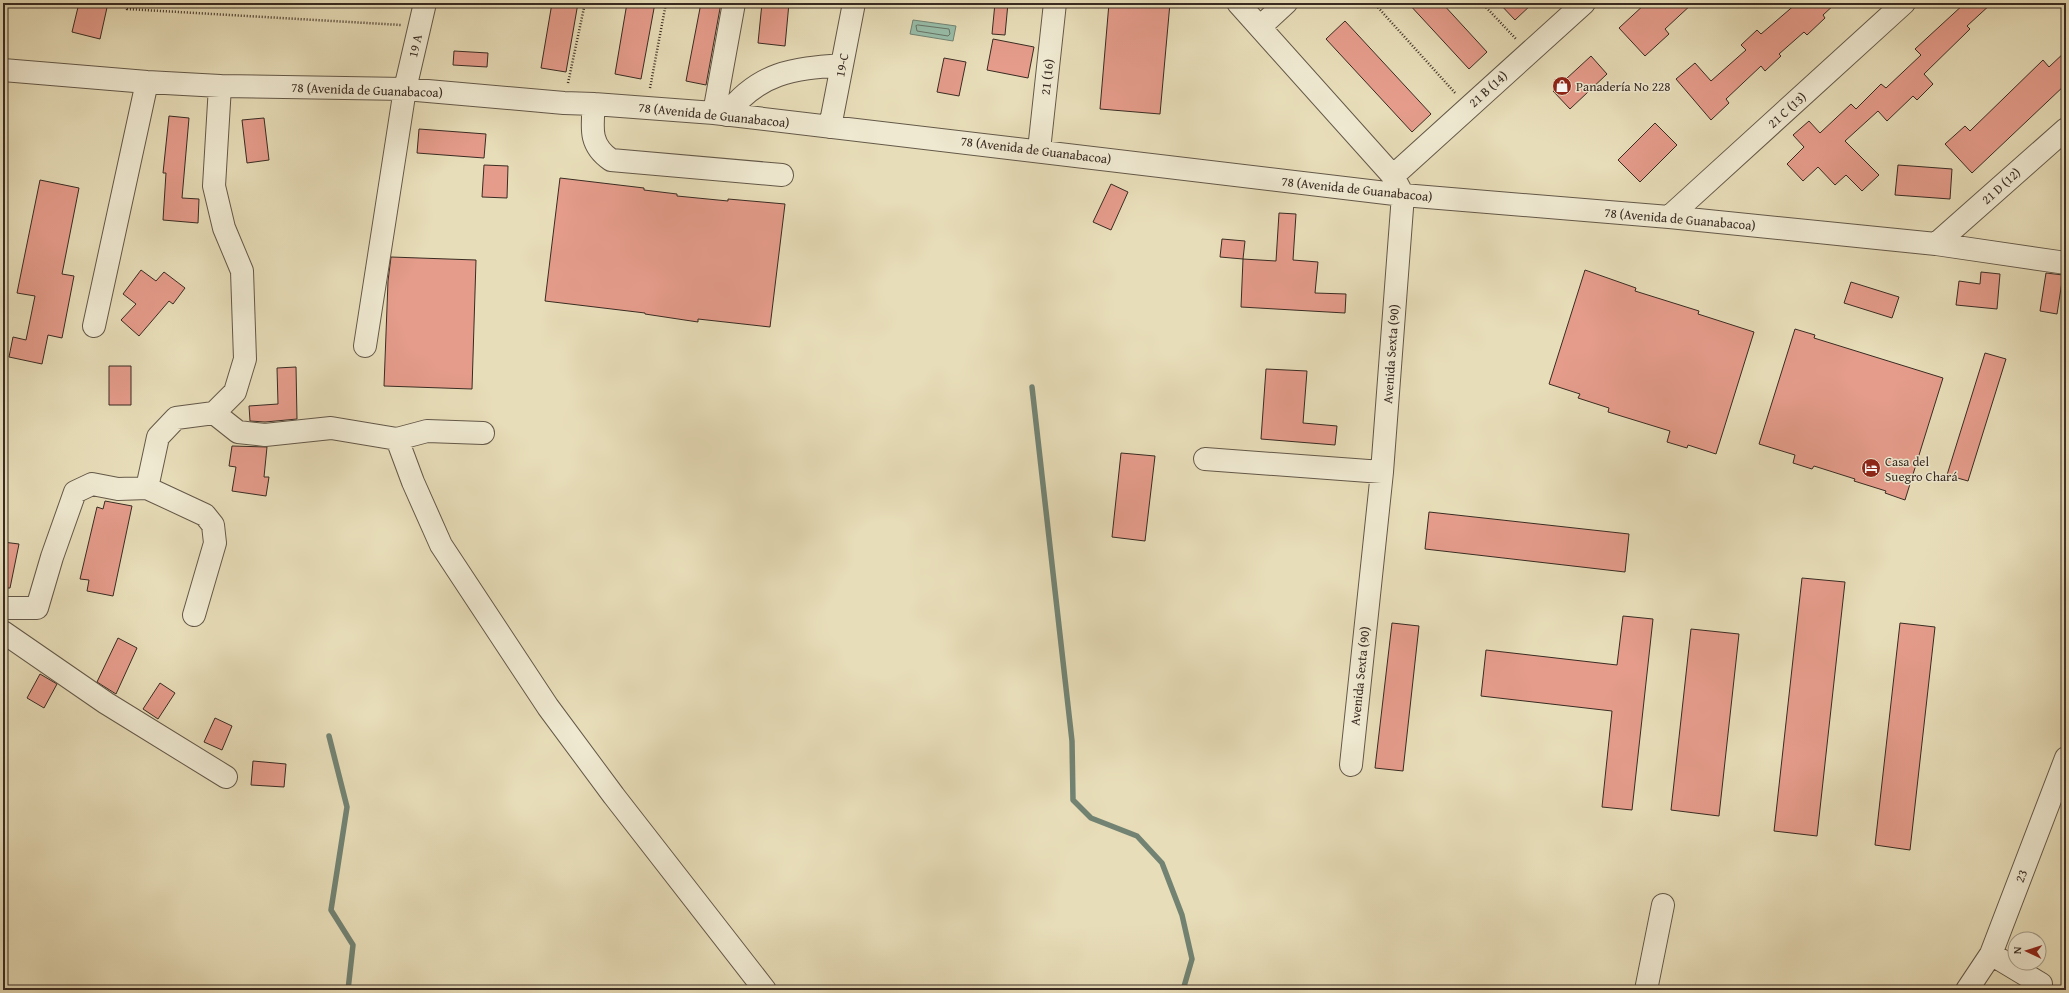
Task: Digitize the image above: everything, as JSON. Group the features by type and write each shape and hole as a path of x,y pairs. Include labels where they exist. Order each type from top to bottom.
{"street":[{"name":"19 A","path":"365,346 405,89 425,3"},
{"path":"720,114 734,3"},
{"name":"19-C","path":"830,127 854,3"},
{"name":"21 (16)","path":"1039,150 1055,3"},
{"path":"1238,3 1393,176 1403,195"},
{"path":"1260,27 1286,3"},
{"name":"21 B (14)","path":"1393,176 1584,3"},
{"name":"21 C (13)","path":"1669,217 1904,3"},
{"path":"720,114 738,99 776,75 799,68 842,65"},
{"name":"78 (Avenida de Guanabacoa)","path":"3,70 147,82 220,86 405,89 564,103 720,114 1039,150 1403,195 1669,217 1936,244 2066,263"},
{"path":"94,326 147,82"},
{"path":"147,488 158,437 176,418 214,413 235,392 245,359 242,271 224,228 214,186 220,86"},
{"path":"594,104 592,125 595,142 600,152 611,160 782,174"},
{"name":"21 D (12)","path":"1936,244 2066,129"},
{"name":"Avenida Sexta (90)","path":"1351,765 1382,472 1403,195"},
{"path":"214,413 238,432 265,435 331,428 397,439 427,431 483,434"},
{"path":"397,439 413,482 441,545 548,707 614,796 765,990"},
{"path":"1205,459 1382,472"},
{"path":"3,608 37,608 52,557 75,492 92,484 118,489 147,488 204,515 213,524 215,543 194,616"},
{"path":"3,632 106,703 226,777"},
{"name":"23","path":"1967,990 1991,954 2066,758"},
{"path":"1646,990 1663,905"},
{"path":"1991,954 2041,984 2041,990"}],"path":[{"path":"128,3 127,9 419,26"},
{"path":"564,103 585,3"},
{"path":"646,108 666,3"},
{"path":"1374,3 1468,107"},
{"path":"1482,3 1528,53"}],"water":[{"path":"913,20 956,26 953,41 910,34"}],"building":[{"path":"79,3 108,3 100,39 72,32"},
{"path":"552,3 578,3 566,72 541,68"},
{"path":"627,3 655,3 641,79 615,74"},
{"path":"701,3 721,3 706,85 686,81"},
{"path":"762,3 789,3 785,46 758,43"},
{"path":"995,3 1008,3 1005,35 992,34"},
{"path":"1109,3 1170,3 1160,114 1100,109"},
{"path":"1408,3 1442,3 1487,52 1469,69"},
{"path":"1499,3 1533,3 1515,20"},
{"path":"1646,3 1693,3 1665,29 1669,34 1645,56 1619,28"},
{"path":"1797,3 1836,3 1823,15 1825,18 1807,35 1804,32 1779,54 1781,56 1765,71 1761,66 1726,99 1729,103 1711,120 1676,79 1695,63 1711,81 1746,50 1741,45 1757,30 1761,34"},
{"path":"1965,3 1992,3 1967,26 1970,29 1924,74 1933,84 1917,100 1913,96 1887,121 1878,111 1845,141 1879,175 1862,191 1846,175 1835,185 1818,167 1803,181 1787,164 1804,147 1793,135 1809,121 1820,133 1851,104 1856,109 1881,84 1886,88 1921,55 1915,49"},
{"path":"1345,21 1431,114 1412,132 1326,39"},
{"path":"993,39 1034,47 1028,78 987,70"},
{"path":"454,51 488,53 487,67 453,65"},
{"path":"2066,51 2066,84 1972,173 1945,144 1965,126 1970,131 2043,60 2049,67"},
{"path":"1591,56 1607,74 1570,109 1553,91"},
{"path":"944,58 966,62 959,96 937,92"},
{"path":"169,116 189,118 182,198 199,199 198,223 163,220 166,173 163,173"},
{"path":"264,118 269,160 247,163 242,120"},
{"path":"1655,123 1677,145 1640,182 1618,160"},
{"path":"419,129 486,134 484,158 417,153"},
{"path":"484,165 508,166 507,198 482,197"},
{"path":"1898,165 1952,169 1950,199 1895,195"},
{"path":"560,178 644,188 644,190 677,194 677,196 728,201 728,199 785,204 770,327 698,319 698,322 645,313 545,301"},
{"path":"40,180 79,188 62,274 74,276 62,338 48,335 42,364 9,357 13,337 26,340 35,296 17,293"},
{"path":"1111,184 1128,192 1111,230 1093,222"},
{"path":"1279,213 1296,214 1293,260 1318,262 1315,293 1346,294 1345,313 1241,307 1243,259 1276,261"},
{"path":"1222,239 1245,241 1243,259 1220,257"},
{"path":"391,257 476,260 472,389 384,386 388,281"},
{"path":"141,270 156,281 164,272 185,288 173,304 169,301 139,336 121,320 136,304 123,294"},
{"path":"1585,270 1636,288 1635,291 1699,311 1698,314 1754,332 1716,454 1688,445 1687,448 1667,442 1670,431 1608,412 1609,408 1578,398 1580,394 1549,384"},
{"path":"1981,272 2000,274 1997,309 1956,305 1959,281 1980,284"},
{"path":"2046,273 2063,275 2057,314 2040,311"},
{"path":"1851,282 1899,297 1892,318 1844,303"},
{"path":"1795,329 1815,335 1814,338 1943,378 1905,500 1885,493 1886,491 1854,481 1855,479 1814,466 1812,469 1793,463 1795,455 1759,444"},
{"path":"1985,353 2006,359 1968,481 1947,475"},
{"path":"109,366 131,366 131,405 109,405"},
{"path":"296,367 297,419 265,422 250,421 249,406 278,404 277,368"},
{"path":"1266,369 1307,371 1303,423 1337,426 1335,445 1261,439"},
{"path":"232,446 267,447 264,477 269,477 266,496 232,491 236,467 229,466"},
{"path":"1121,453 1155,456 1145,541 1112,537"},
{"path":"105,501 132,506 113,596 87,591 89,580 80,579 97,507 103,509"},
{"path":"1429,512 1629,534 1625,572 1425,549"},
{"path":"3,542 19,544 10,588 3,588"},
{"path":"1802,578 1845,582 1817,836 1774,831"},
{"path":"1623,616 1653,619 1632,810 1602,807 1612,711 1481,696 1486,650 1617,665"},
{"path":"1392,623 1419,626 1403,771 1375,768"},
{"path":"1900,623 1935,627 1910,850 1875,845"},
{"path":"1691,629 1739,634 1719,816 1671,810"},
{"path":"118,638 137,648 116,694 97,682"},
{"path":"40,674 57,684 44,708 27,698"},
{"path":"160,683 175,693 158,719 143,709"},
{"path":"215,718 232,726 222,750 204,742"},
{"path":"253,761 286,764 284,787 251,785"}],"waterway":[{"path":"1032,387 1072,741 1073,800 1091,818 1137,836 1162,863 1182,915 1192,959 1183,990"},
{"path":"329,736 347,807 331,910 353,945 348,990"}],"place":[{"name":"Panadería No 228","path":"1562,86"},
{"name":"Casa del Suegro Chará","path":"1871,468"}]}
